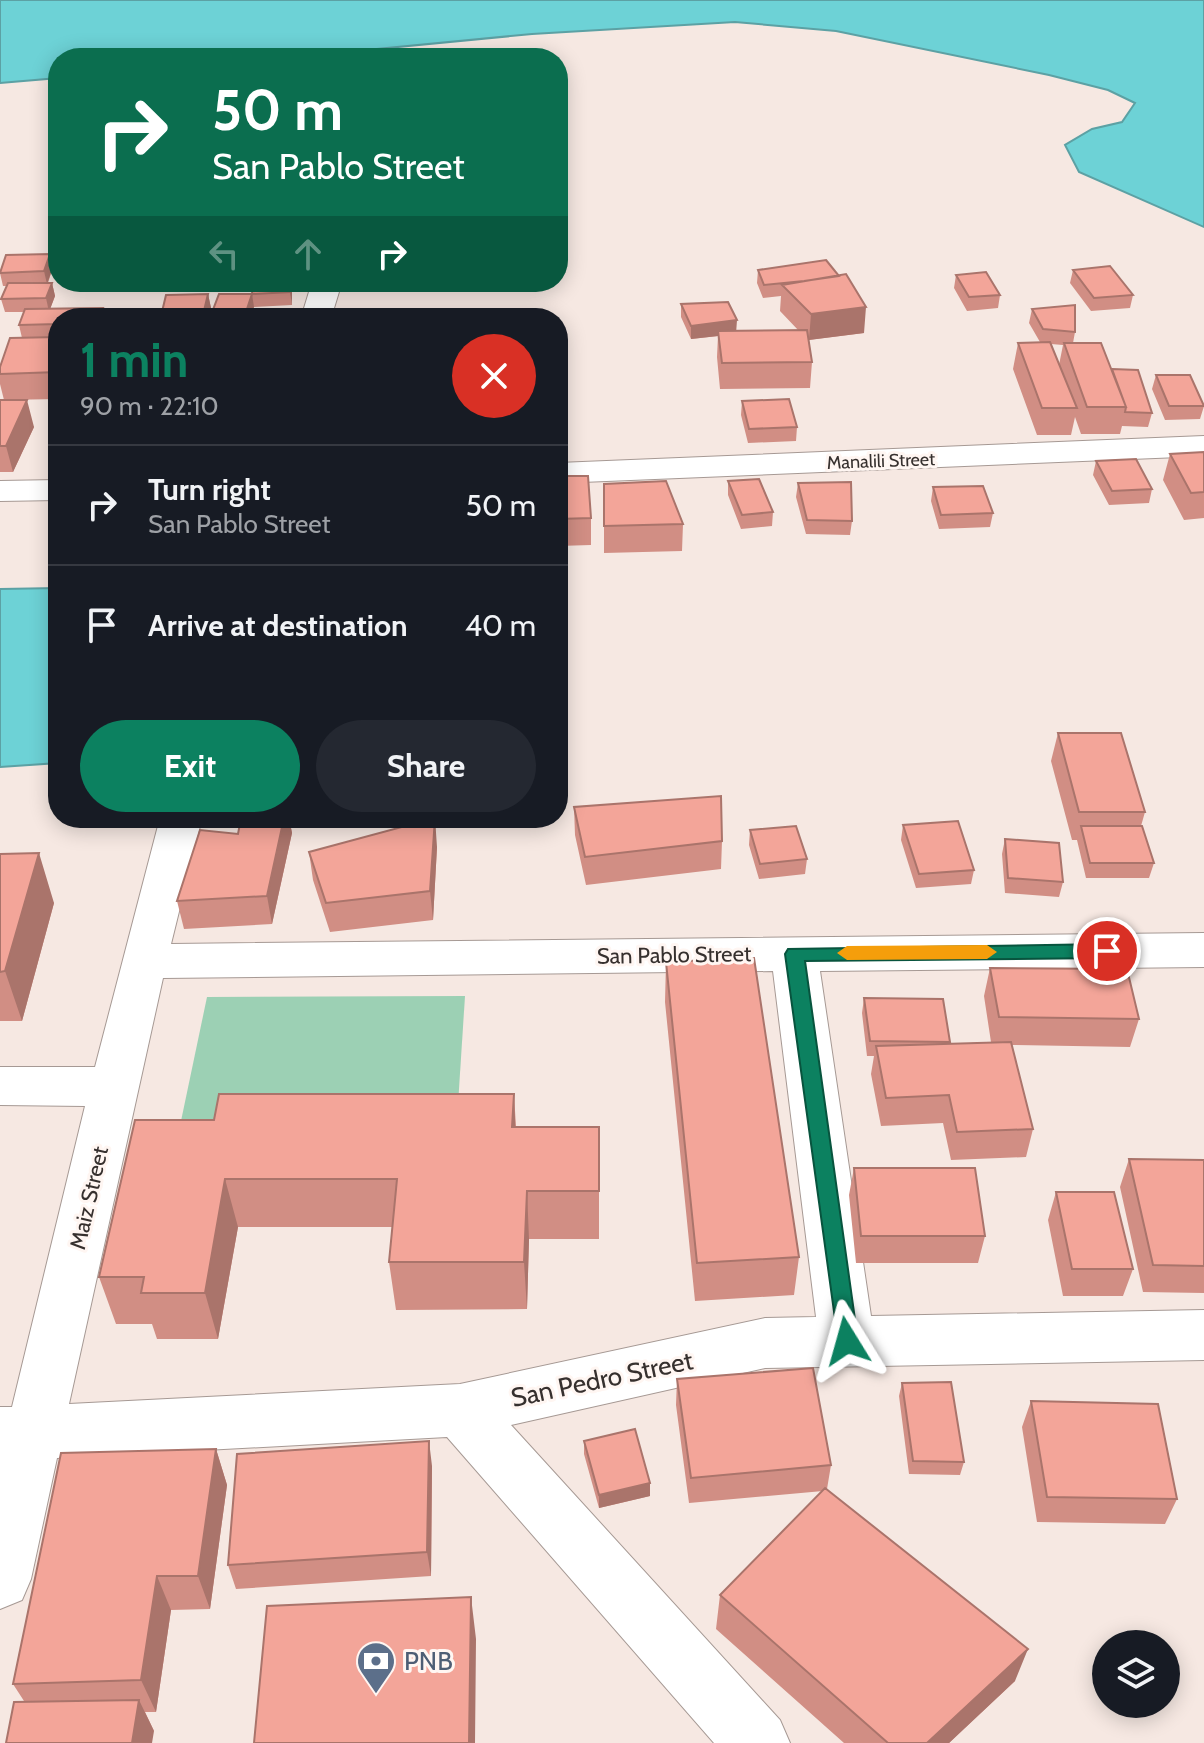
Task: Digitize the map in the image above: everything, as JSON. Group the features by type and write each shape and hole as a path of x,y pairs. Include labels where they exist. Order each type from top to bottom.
{"street":[{"name":"Manalili Street","path":"568,473 1204,446"},
{"path":"0,491 48,490"},
{"name":"Maiz Street","path":"0,1579 16,1433 115,1087 178,828"},
{"path":"794,954 847,1341"},
{"name":"San Pablo Street","path":"144,961 794,954 1203,954"},
{"path":"0,1086 115,1087"},
{"name":"San Pedro Street","path":"16,1433 460,1410 765,1343 1204,1335"},
{"path":"460,1410 757,1743"}],"green space":[{"path":"465,996 457,1120 181,1121 207,997"}],"water":[{"path":"0,0 1204,0 1204,227 1079,172 1065,145 1092,129 1122,122 1135,103 1108,90 1049,75 836,31 735,22 532,34 387,48 48,48 48,79 0,83"},
{"path":"48,588 48,764 0,767 0,589"}],"building":[{"path":"48,254 48,260 44,271 0,273 6,255"},
{"path":"826,260 839,276 764,285 758,270"},
{"path":"1110,266 1133,295 1094,298 1073,270"},
{"path":"986,272 1000,295 969,297 956,275"},
{"path":"846,274 866,307 811,314 782,285"},
{"path":"8,283 48,283 46,298 1,299"},
{"path":"208,294 205,308 163,308 166,295"},
{"path":"219,294 252,294 247,308 214,308"},
{"path":"728,302 737,320 691,326 681,304"},
{"path":"1075,305 1075,332 1043,329 1032,309"},
{"path":"25,309 48,309 48,324 19,325"},
{"path":"807,330 812,362 722,363 718,331"},
{"path":"48,337 48,372 0,374 10,338"},
{"path":"1050,342 1077,408 1042,408 1018,343"},
{"path":"1064,343 1101,343 1126,407 1087,407"},
{"path":"1112,369 1138,370 1152,413 1125,412 1126,407"},
{"path":"1156,375 1190,375 1204,406 1169,406"},
{"path":"789,399 797,427 749,429 742,401"},
{"path":"0,400 27,400 6,446 0,446"},
{"path":"1204,452 1204,492 1191,493 1170,454"},
{"path":"1136,459 1152,489 1112,491 1096,461"},
{"path":"568,476 588,476 591,518 568,519"},
{"path":"759,479 773,512 742,515 728,481"},
{"path":"666,481 683,524 604,526 604,484"},
{"path":"851,482 852,521 807,520 798,483"},
{"path":"983,486 993,513 941,515 933,487"},
{"path":"1058,733 1121,733 1145,812 1079,812"},
{"path":"721,796 722,841 585,857 574,807"},
{"path":"958,821 974,870 919,874 903,825"},
{"path":"796,826 807,859 760,864 750,830"},
{"path":"1081,826 1142,826 1154,863 1090,863"},
{"path":"239,828 282,828 267,896 177,901 200,830 238,834"},
{"path":"398,828 434,828 430,891 326,903 309,852"},
{"path":"1005,839 1059,843 1063,882 1008,878"},
{"path":"39,853 5,971 0,972 0,854"},
{"path":"754,958 799,1257 697,1263 666,962"},
{"path":"990,968 1127,969 1139,1019 999,1017"},
{"path":"864,998 943,999 950,1042 870,1041"},
{"path":"1011,1042 1033,1129 957,1132 949,1095 886,1098 876,1046"},
{"path":"219,1094 514,1094 512,1127 599,1127 599,1191 527,1191 524,1262 389,1262 397,1179 225,1179 205,1293 141,1293 144,1277 99,1277 135,1120 214,1120"},
{"path":"1129,1159 1204,1160 1204,1266 1153,1265"},
{"path":"854,1168 975,1168 985,1236 861,1236"},
{"path":"1056,1192 1114,1192 1133,1269 1072,1269"},
{"path":"813,1368 831,1465 691,1478 677,1379"},
{"path":"951,1382 964,1462 913,1461 902,1383"},
{"path":"1031,1401 1158,1404 1177,1499 1047,1497"},
{"path":"635,1429 650,1483 599,1495 584,1441"},
{"path":"429,1441 427,1552 228,1565 237,1454"},
{"path":"216,1449 198,1576 157,1576 141,1680 13,1684 61,1453"},
{"path":"825,1488 1028,1649 927,1743 888,1743 720,1595"},
{"name":"PNB","path":"471,1597 469,1743 254,1743 267,1606"},
{"path":"139,1700 132,1743 6,1743 14,1702"}],"slow traffic":[{"path":"847,953 987,952"}],"place":[{"name":"PNB","path":"376,1695"}],"route":[{"path":"847,1341 794,954 1107,951"}]}
